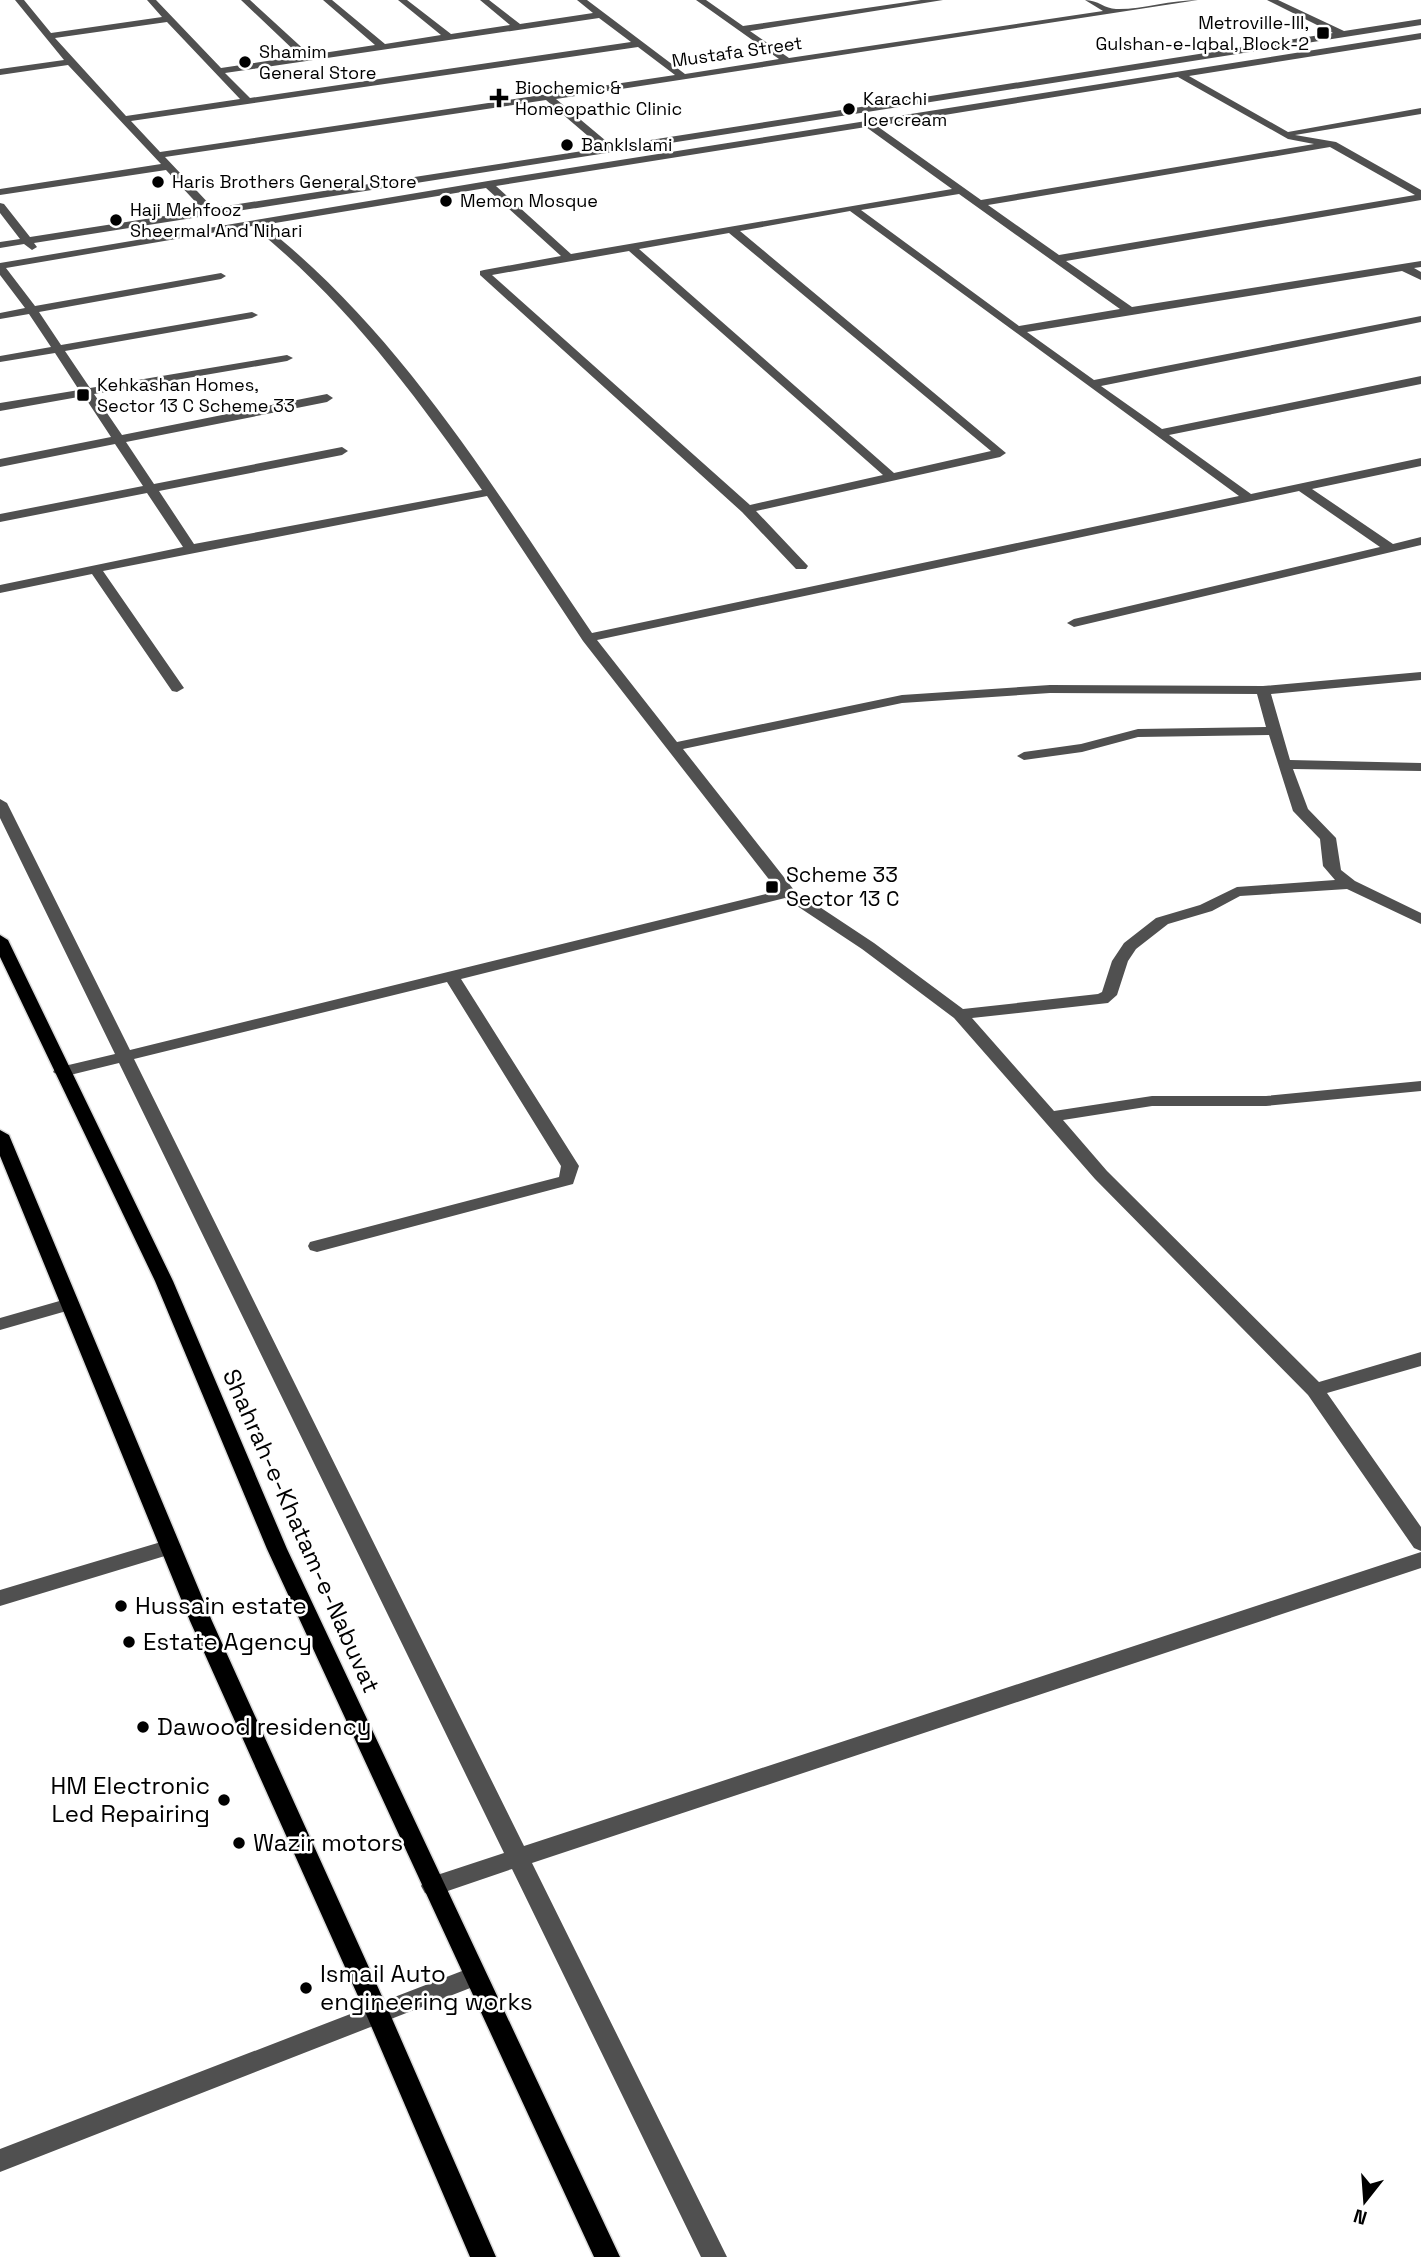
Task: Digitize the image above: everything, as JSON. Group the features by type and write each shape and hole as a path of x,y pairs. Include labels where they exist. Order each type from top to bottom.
{"main road":[{"name":"Shahrah-e-Khatam-e-Nabuvat","path":"0,940 164,1281 277,1549 607,2257"},
{"path":"0,1135 171,1547 482,2257"}],"street":[{"path":"19,0 70,62 211,212"},
{"path":"151,0 247,101"},
{"path":"245,0 307,58"},
{"path":"327,0 383,47"},
{"path":"402,0 449,37"},
{"path":"484,0 518,27"},
{"path":"581,0 682,76"},
{"path":"704,0 786,60"},
{"path":"742,29 939,0"},
{"path":"1089,0 1112,12"},
{"name":"Mustafa Street","path":"160,155 1194,0"},
{"path":"1271,0 1342,34"},
{"path":"217,71 599,15"},
{"path":"49,36 168,19"},
{"path":"0,245 1421,22"},
{"path":"191,549 59,349 0,267 488,184 1421,36"},
{"path":"126,119 639,44"},
{"path":"0,72 70,62"},
{"path":"1159,63 1291,138 1332,144 1421,196"},
{"path":"547,96 611,150"},
{"path":"1284,134 1421,111"},
{"path":"869,124 1130,311"},
{"path":"979,203 1332,144"},
{"path":"0,192 170,166"},
{"path":"1404,184 1421,181"},
{"path":"488,184 569,258"},
{"path":"801,566 747,509 484,273 962,190"},
{"path":"1057,259 1421,196"},
{"path":"0,206 41,259"},
{"path":"852,208 1249,498"},
{"path":"254,223 313,271 361,324 452,438 587,638 788,893 868,946 960,1013 1101,1175 1315,1390 1421,1543"},
{"path":"732,230 1000,453 747,509"},
{"path":"631,247 892,477"},
{"path":"1017,330 1421,264"},
{"path":"1404,267 1421,277"},
{"path":"0,316 221,276"},
{"path":"0,359 252,315"},
{"path":"1092,384 1421,319"},
{"path":"0,407 287,358"},
{"path":"1160,433 1421,380"},
{"path":"0,463 327,398"},
{"path":"0,518 342,451"},
{"path":"587,638 1421,461"},
{"path":"1301,486 1391,548"},
{"path":"0,589 191,549 490,492"},
{"path":"1074,623 1421,541"},
{"path":"95,569 177,688"},
{"path":"674,747 916,697 1050,689 1263,690 1421,676"},
{"path":"1263,690 1284,764 1301,811 1328,838 1331,866 1349,884 1421,919"},
{"path":"1024,756 1082,748 1138,733 1274,731"},
{"path":"1284,764 1421,767"},
{"path":"0,803 122,1057 714,2257"},
{"path":"960,1013 1102,999 1109,995 1120,961 1130,946 1162,921 1206,908 1237,892 1349,884"},
{"path":"62,1072 788,893"},
{"path":"317,1246 566,1180 570,1166 451,976"},
{"path":"1049,1116 1152,1101 1266,1101 1421,1086"},
{"path":"0,1324 70,1304"},
{"path":"1315,1390 1421,1359"},
{"path":"0,1598 171,1547"},
{"path":"433,1885 1421,1560"},
{"path":"0,2161 475,1976"}],"place":[{"name":"Metroville-III, Gulshan-e-Iqbal, Block-2","path":"1323,33"},
{"name":"Shamim General Store","path":"245,62"},
{"name":"Biochemic & Homeopathic Clinic","path":"499,98"},
{"name":"Karachi Ice cream","path":"849,109"},
{"name":"BankIslami","path":"567,145"},
{"name":"Haris Brothers General Store","path":"158,182"},
{"name":"Memon Mosque","path":"446,201"},
{"name":"Haji Mehfooz Sheermal And Nihari","path":"116,220"},
{"name":"Kehkashan Homes, Sector 13 C Scheme 33","path":"83,395"},
{"name":"Scheme 33 Sector 13 C","path":"772,887"},
{"name":"Hussain estate","path":"121,1606"},
{"name":"Estate Agency","path":"129,1642"},
{"name":"Dawood residency","path":"143,1727"},
{"name":"HM Electronic Led Repairing","path":"224,1800"},
{"name":"Wazir motors","path":"239,1843"},
{"name":"Ismail Auto engineering works","path":"306,1988"}]}
